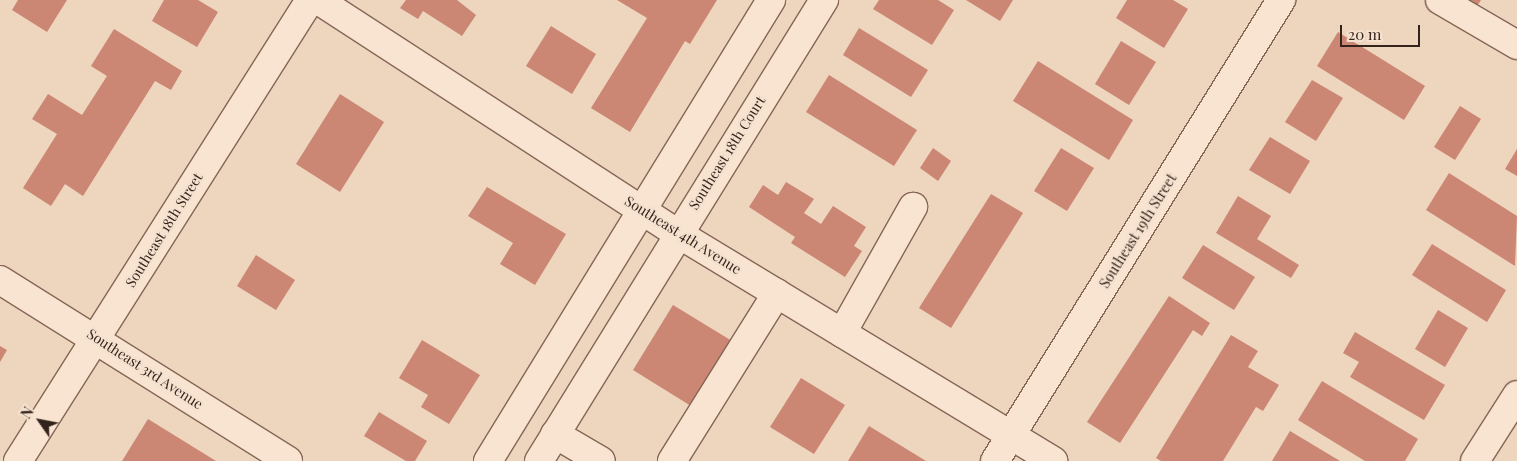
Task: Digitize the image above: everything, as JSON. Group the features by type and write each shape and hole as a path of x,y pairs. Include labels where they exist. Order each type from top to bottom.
{"street":[{"name":"Southeast 18th Street","path":"18,461 310,0"},
{"name":"Southeast 4th Avenue","path":"318,0 677,233 1053,461"},
{"path":"488,461 771,0"},
{"name":"Southeast 18th Court","path":"539,461 677,233 824,0"},
{"name":"Southeast 19th Street","path":"995,461 1281,0"},
{"path":"1440,0 1517,45"},
{"path":"842,332 913,207"},
{"name":"Southeast 3rd Avenue","path":"0,280 96,338 288,461"},
{"path":"672,461 777,294"},
{"path":"1475,461 1517,395"},
{"path":"555,434 600,461"}],"building":[{"path":"18,0 67,0 47,32 12,10"},
{"path":"164,0 198,0 218,12 197,47 152,21"},
{"path":"406,0 457,0 476,15 462,36 423,11 418,19 400,8"},
{"path":"617,0 717,0 690,44 685,41 630,132 591,108 647,18"},
{"path":"879,0 938,0 954,10 932,45 873,9"},
{"path":"966,0 1013,0 1000,21"},
{"path":"1127,0 1173,0 1188,9 1164,48 1116,18"},
{"path":"1450,0 1481,0 1472,14"},
{"path":"551,26 596,54 572,94 526,66"},
{"path":"859,28 928,70 911,97 843,55"},
{"path":"114,29 182,71 171,90 155,81 83,196 65,184 51,206 23,188 57,134 32,119 48,94 82,115 107,76 91,66"},
{"path":"1338,32 1425,86 1404,120 1317,66"},
{"path":"1121,41 1156,62 1129,105 1095,84"},
{"path":"1038,61 1133,120 1109,160 1013,101"},
{"path":"829,75 917,130 894,166 806,112"},
{"path":"1312,80 1343,98 1316,141 1285,122"},
{"path":"340,94 384,122 340,192 296,164"},
{"path":"1460,106 1481,119 1455,160 1434,147"},
{"path":"1270,137 1310,161 1290,194 1249,170"},
{"path":"933,148 951,161 938,181 920,168"},
{"path":"1061,148 1094,168 1067,211 1034,191"},
{"path":"1517,149 1517,176 1505,169"},
{"path":"1449,173 1517,216 1515,266 1426,210"},
{"path":"786,182 814,199 804,213 821,224 833,206 866,227 854,246 862,251 845,277 791,243 795,237 749,207 763,185 778,195"},
{"path":"487,187 566,234 535,285 500,264 513,243 468,216"},
{"path":"991,194 1023,213 951,328 919,308"},
{"path":"1238,196 1271,216 1257,239 1299,265 1291,278 1216,233"},
{"path":"1432,244 1506,290 1487,322 1412,275"},
{"path":"1203,245 1255,277 1234,310 1182,278"},
{"path":"256,255 295,280 276,310 237,286"},
{"path":"1169,296 1210,323 1202,336 1193,330 1120,443 1087,422"},
{"path":"673,305 732,341 691,406 633,370"},
{"path":"1438,310 1468,328 1445,367 1415,349"},
{"path":"1355,332 1445,385 1424,420 1350,377 1359,362 1343,353"},
{"path":"1231,335 1258,351 1248,367 1279,385 1263,411 1256,407 1223,461 1161,461 1156,458"},
{"path":"422,340 480,375 449,424 421,407 428,395 399,378"},
{"path":"0,346 7,350 0,362"},
{"path":"801,378 845,405 814,454 770,427"},
{"path":"1322,381 1418,439 1405,461 1365,461 1298,420"},
{"path":"379,412 427,441 415,461 406,461 364,436"},
{"path":"148,419 216,461 122,461"},
{"path":"869,426 926,461 848,461"},
{"path":"1290,431 1340,461 1272,461"}]}
